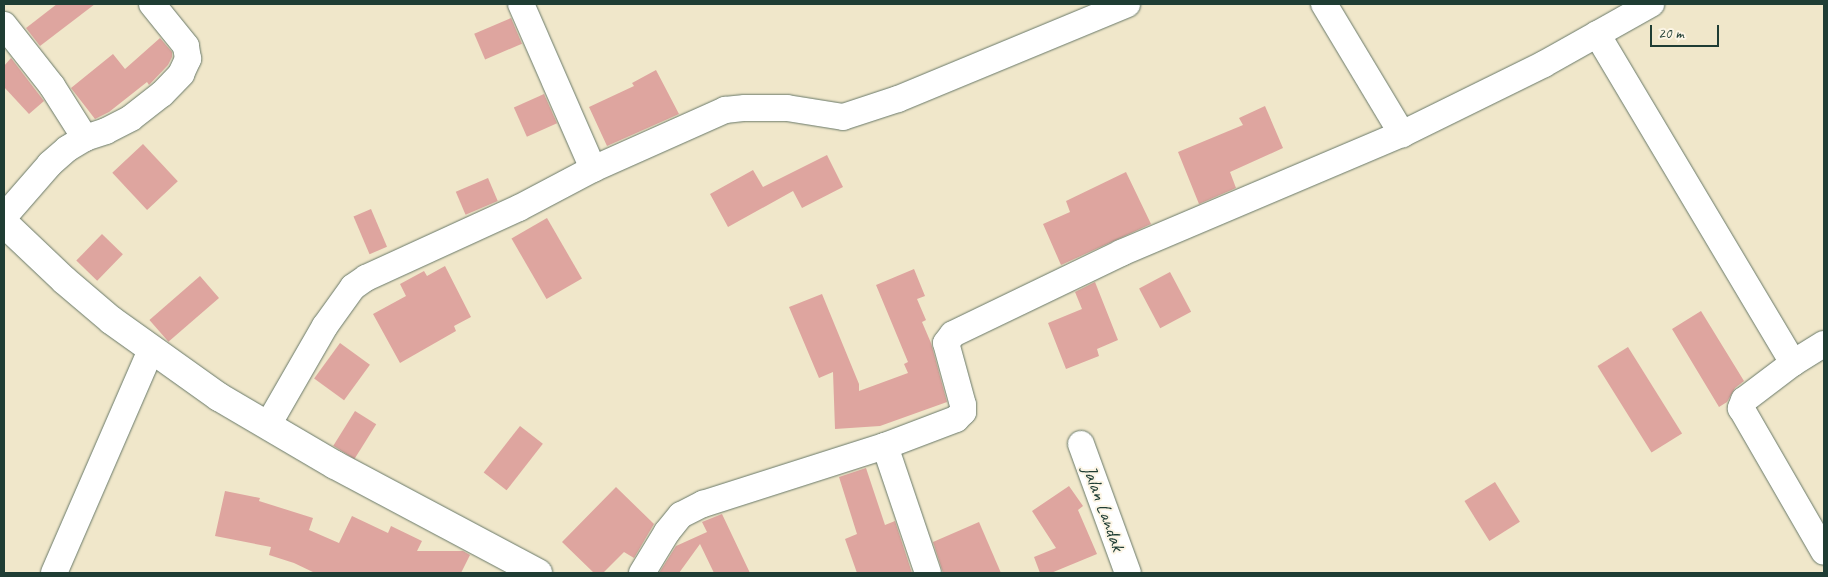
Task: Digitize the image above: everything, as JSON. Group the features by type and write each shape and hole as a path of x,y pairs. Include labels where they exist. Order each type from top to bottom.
{"street":[{"path":"4,217 50,164 67,149 85,138 106,131 131,118 162,94 181,74 188,59 186,46 152,4"},
{"path":"521,4 593,168"},
{"path":"268,425 325,326 353,287 366,278 519,208 593,168 725,110 787,108 843,117 868,110 1127,4"},
{"path":"1324,4 1402,134"},
{"path":"642,573 667,532 681,515 703,504 886,446 956,419 963,412 946,343 953,334 1122,253 1402,134 1597,34 1651,4"},
{"path":"4,25 52,86 85,138"},
{"path":"1597,34 1793,363"},
{"path":"4,224 64,280 151,350 219,397 335,465 538,573"},
{"path":"1824,344 1793,363 1744,400 1741,408 1824,552"},
{"path":"54,573 151,350"},
{"name":"Jalan Landak","path":"1081,444 1128,573"},
{"path":"886,446 928,573"}],"building":[{"path":"57,4 95,4 40,46 26,28"},
{"path":"511,18 522,44 485,59 474,34"},
{"path":"160,38 172,52 168,65 149,85 147,82 109,112 95,119 71,88 113,54 125,69"},
{"path":"11,58 44,101 29,114 4,87 4,66"},
{"path":"656,70 679,114 607,146 589,107 634,86 632,83"},
{"path":"544,94 557,123 527,137 514,107"},
{"path":"1265,106 1283,148 1230,172 1236,188 1199,204 1178,152 1243,125 1239,118"},
{"path":"143,144 178,181 147,210 112,173"},
{"path":"827,155 843,187 802,208 793,191 728,227 710,194 753,170 763,187"},
{"path":"1126,172 1151,224 1061,265 1043,224 1070,212 1066,201"},
{"path":"488,178 498,201 466,215 456,192"},
{"path":"371,209 387,247 370,254 354,216"},
{"path":"547,218 582,279 546,299 511,238"},
{"path":"102,234 123,254 97,281 76,261"},
{"path":"445,266 471,317 454,326 456,331 400,363 373,314 406,296 400,284 424,271 427,276"},
{"path":"914,269 925,296 917,299 926,320 922,322 931,343 947,402 880,426 835,429 833,372 819,378 789,307 822,294 859,384 859,391 908,373 904,364 908,362 876,285"},
{"path":"1170,272 1191,312 1160,328 1139,288"},
{"path":"200,276 219,298 168,342 149,320"},
{"path":"1095,282 1118,340 1097,349 1099,356 1066,369 1048,323 1082,309 1075,292"},
{"path":"1701,311 1744,381 1735,388 1727,402 1719,407 1672,329"},
{"path":"340,343 370,365 344,400 314,379"},
{"path":"1628,347 1682,434 1652,453 1597,366"},
{"path":"355,411 376,424 354,459 333,446"},
{"path":"520,426 543,444 507,490 484,472"},
{"path":"866,468 885,525 895,521 912,573 857,573 845,539 857,534 839,477"},
{"path":"1495,482 1520,522 1489,541 1464,501"},
{"path":"1069,486 1083,506 1078,510 1097,554 1051,573 1040,573 1034,557 1056,548 1032,511"},
{"path":"616,487 654,524 634,558 624,552 603,573 594,573 562,542"},
{"path":"225,491 260,498 259,501 313,518 309,530 339,543 352,516 388,533 391,526 422,541 417,551 463,551 470,555 461,573 315,573 294,563 269,555 271,547 215,536"},
{"path":"722,514 750,573 714,573 700,544 679,573 659,573 676,546 707,532 702,522"},
{"path":"979,522 1001,573 943,573 933,542"}]}
